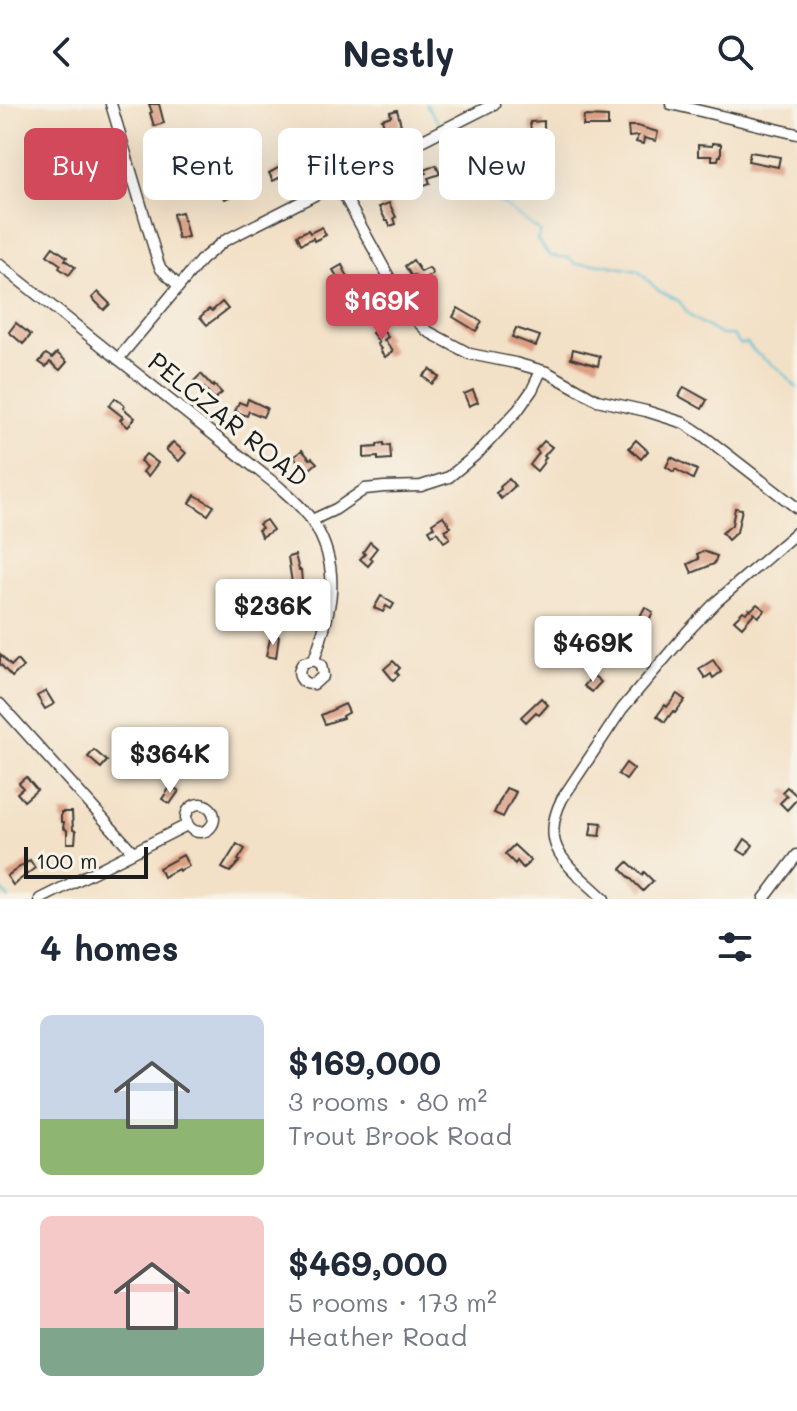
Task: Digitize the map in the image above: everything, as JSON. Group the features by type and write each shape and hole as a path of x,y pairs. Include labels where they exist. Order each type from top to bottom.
{"street":[{"path":"111,104 158,262 179,286"},
{"path":"423,140 494,104"},
{"path":"671,104 797,134"},
{"path":"118,359 201,260 224,241 306,200"},
{"path":"347,200 408,311 427,331 470,354 541,371 597,400 684,423 797,508"},
{"name":"PELCZAR ROAD","path":"0,265 278,486 312,520 325,549 332,583 330,612 314,660"},
{"path":"312,520 336,509 365,489 421,486 449,477 478,453 518,410 541,371"},
{"path":"604,899 555,846 552,827 562,799 622,709 688,631 716,602 797,532"},
{"path":"0,704 133,852"},
{"path":"40,899 187,825"},
{"path":"764,899 797,855"}],"building":[{"path":"149,104 159,104 164,123 154,126"},
{"path":"397,110 401,125 385,128 382,119 391,116 390,112"},
{"path":"584,116 608,117 608,126 583,126"},
{"path":"544,121 544,128 531,128 530,122"},
{"path":"628,126 658,132 656,141 644,138 643,144 636,142 638,136 629,137"},
{"path":"712,143 721,144 718,160 712,160 712,156 698,156 698,145 712,146"},
{"path":"750,152 780,157 778,167 748,161"},
{"path":"436,165 439,174 428,178 430,183 423,186 424,170"},
{"path":"278,168 278,178 273,181 269,173"},
{"path":"389,203 396,217 396,224 390,226 379,207"},
{"path":"182,212 188,237 178,239 173,214"},
{"path":"322,227 326,235 301,244 297,235"},
{"path":"53,247 75,267 69,275 47,255"},
{"path":"413,260 421,272 429,268 433,274 420,282 414,275 412,277 405,266"},
{"path":"342,265 348,277 344,279 350,289 342,294 334,281 338,278 333,270"},
{"path":"98,292 110,304 104,310 92,298"},
{"path":"222,302 228,309 207,325 200,317"},
{"path":"458,308 482,322 476,331 453,317"},
{"path":"16,323 31,335 23,344 9,332"},
{"path":"380,327 388,337 384,340 393,351 385,357 372,333"},
{"path":"516,328 540,336 536,346 512,337"},
{"path":"573,349 600,356 598,366 571,358"},
{"path":"57,353 67,362 60,370 50,362 46,367 39,362 46,354 52,358"},
{"path":"430,369 439,377 432,384 423,376"},
{"path":"201,374 222,393 215,399 194,381"},
{"path":"684,387 707,400 702,409 679,396"},
{"path":"473,390 478,402 469,406 464,394"},
{"path":"115,398 135,418 128,427 120,420 123,417 109,406"},
{"path":"248,399 267,408 263,417 249,411 247,416 235,411 239,402 246,405"},
{"path":"636,440 648,451 641,459 629,448"},
{"path":"544,441 552,447 537,471 530,465"},
{"path":"173,442 186,453 179,461 166,450"},
{"path":"384,443 384,446 390,445 391,459 364,458 364,448"},
{"path":"302,450 317,463 310,469 306,465 303,467 294,457"},
{"path":"146,454 158,463 148,476 143,472 147,467 140,461"},
{"path":"671,457 697,470 693,479 666,467"},
{"path":"509,479 515,486 501,499 496,493"},
{"path":"195,495 214,506 208,515 190,503"},
{"path":"735,508 742,509 737,532 728,540 722,533 732,525"},
{"path":"443,516 451,527 445,530 450,538 444,542 437,532 432,535 429,530 434,527 432,523"},
{"path":"266,520 273,530 262,537 259,524"},
{"path":"370,542 377,548 368,566 360,559"},
{"path":"703,551 717,556 714,564 692,573 688,564 699,559 697,554"},
{"path":"295,555 302,582 292,583 288,557"},
{"path":"381,596 394,604 391,609 386,606 383,612 374,608"},
{"path":"757,604 765,610 758,617 754,613 742,627 734,620 743,611 746,613"},
{"path":"645,607 653,612 647,624 638,620"},
{"path":"271,635 279,636 276,658 266,656"},
{"path":"0,654 11,666 17,660 23,667 12,677 0,664"},
{"path":"713,660 721,672 713,678 711,674 705,678 699,669"},
{"path":"393,661 400,668 396,672 399,675 393,680 384,669"},
{"path":"593,675 601,682 592,692 584,686"},
{"path":"46,691 54,704 45,709 37,696"},
{"path":"677,694 685,700 665,722 657,716"},
{"path":"541,698 548,705 539,715 536,712 526,722 521,717"},
{"path":"345,704 349,712 343,718 325,724 321,715"},
{"path":"94,750 107,761 101,768 88,757"},
{"path":"626,763 634,769 626,780 618,774"},
{"path":"26,777 37,790 24,801 17,793 23,788 19,783"},
{"path":"171,786 179,791 170,804 162,799"},
{"path":"787,787 797,799 787,810 780,803 787,796 782,792"},
{"path":"506,788 516,792 503,817 494,813"},
{"path":"61,812 72,812 75,843 67,843 67,830 61,822"},
{"path":"592,822 602,823 600,836 590,835"},
{"path":"745,839 753,845 746,855 738,850"},
{"path":"237,844 245,849 230,872 222,868"},
{"path":"514,845 531,861 523,868 505,854"},
{"path":"183,855 189,866 163,877 159,868"},
{"path":"30,860 35,868 13,885 7,876"},
{"path":"628,862 653,881 643,891 621,869"}],"waterway":[{"path":"426,104 438,122"},
{"path":"497,200 541,232 537,240 550,256 569,258 576,264 602,264 638,271 659,291 679,301 690,316 721,335 733,335 740,344 747,343 797,388"},
{"path":"0,888 9,899"}]}
